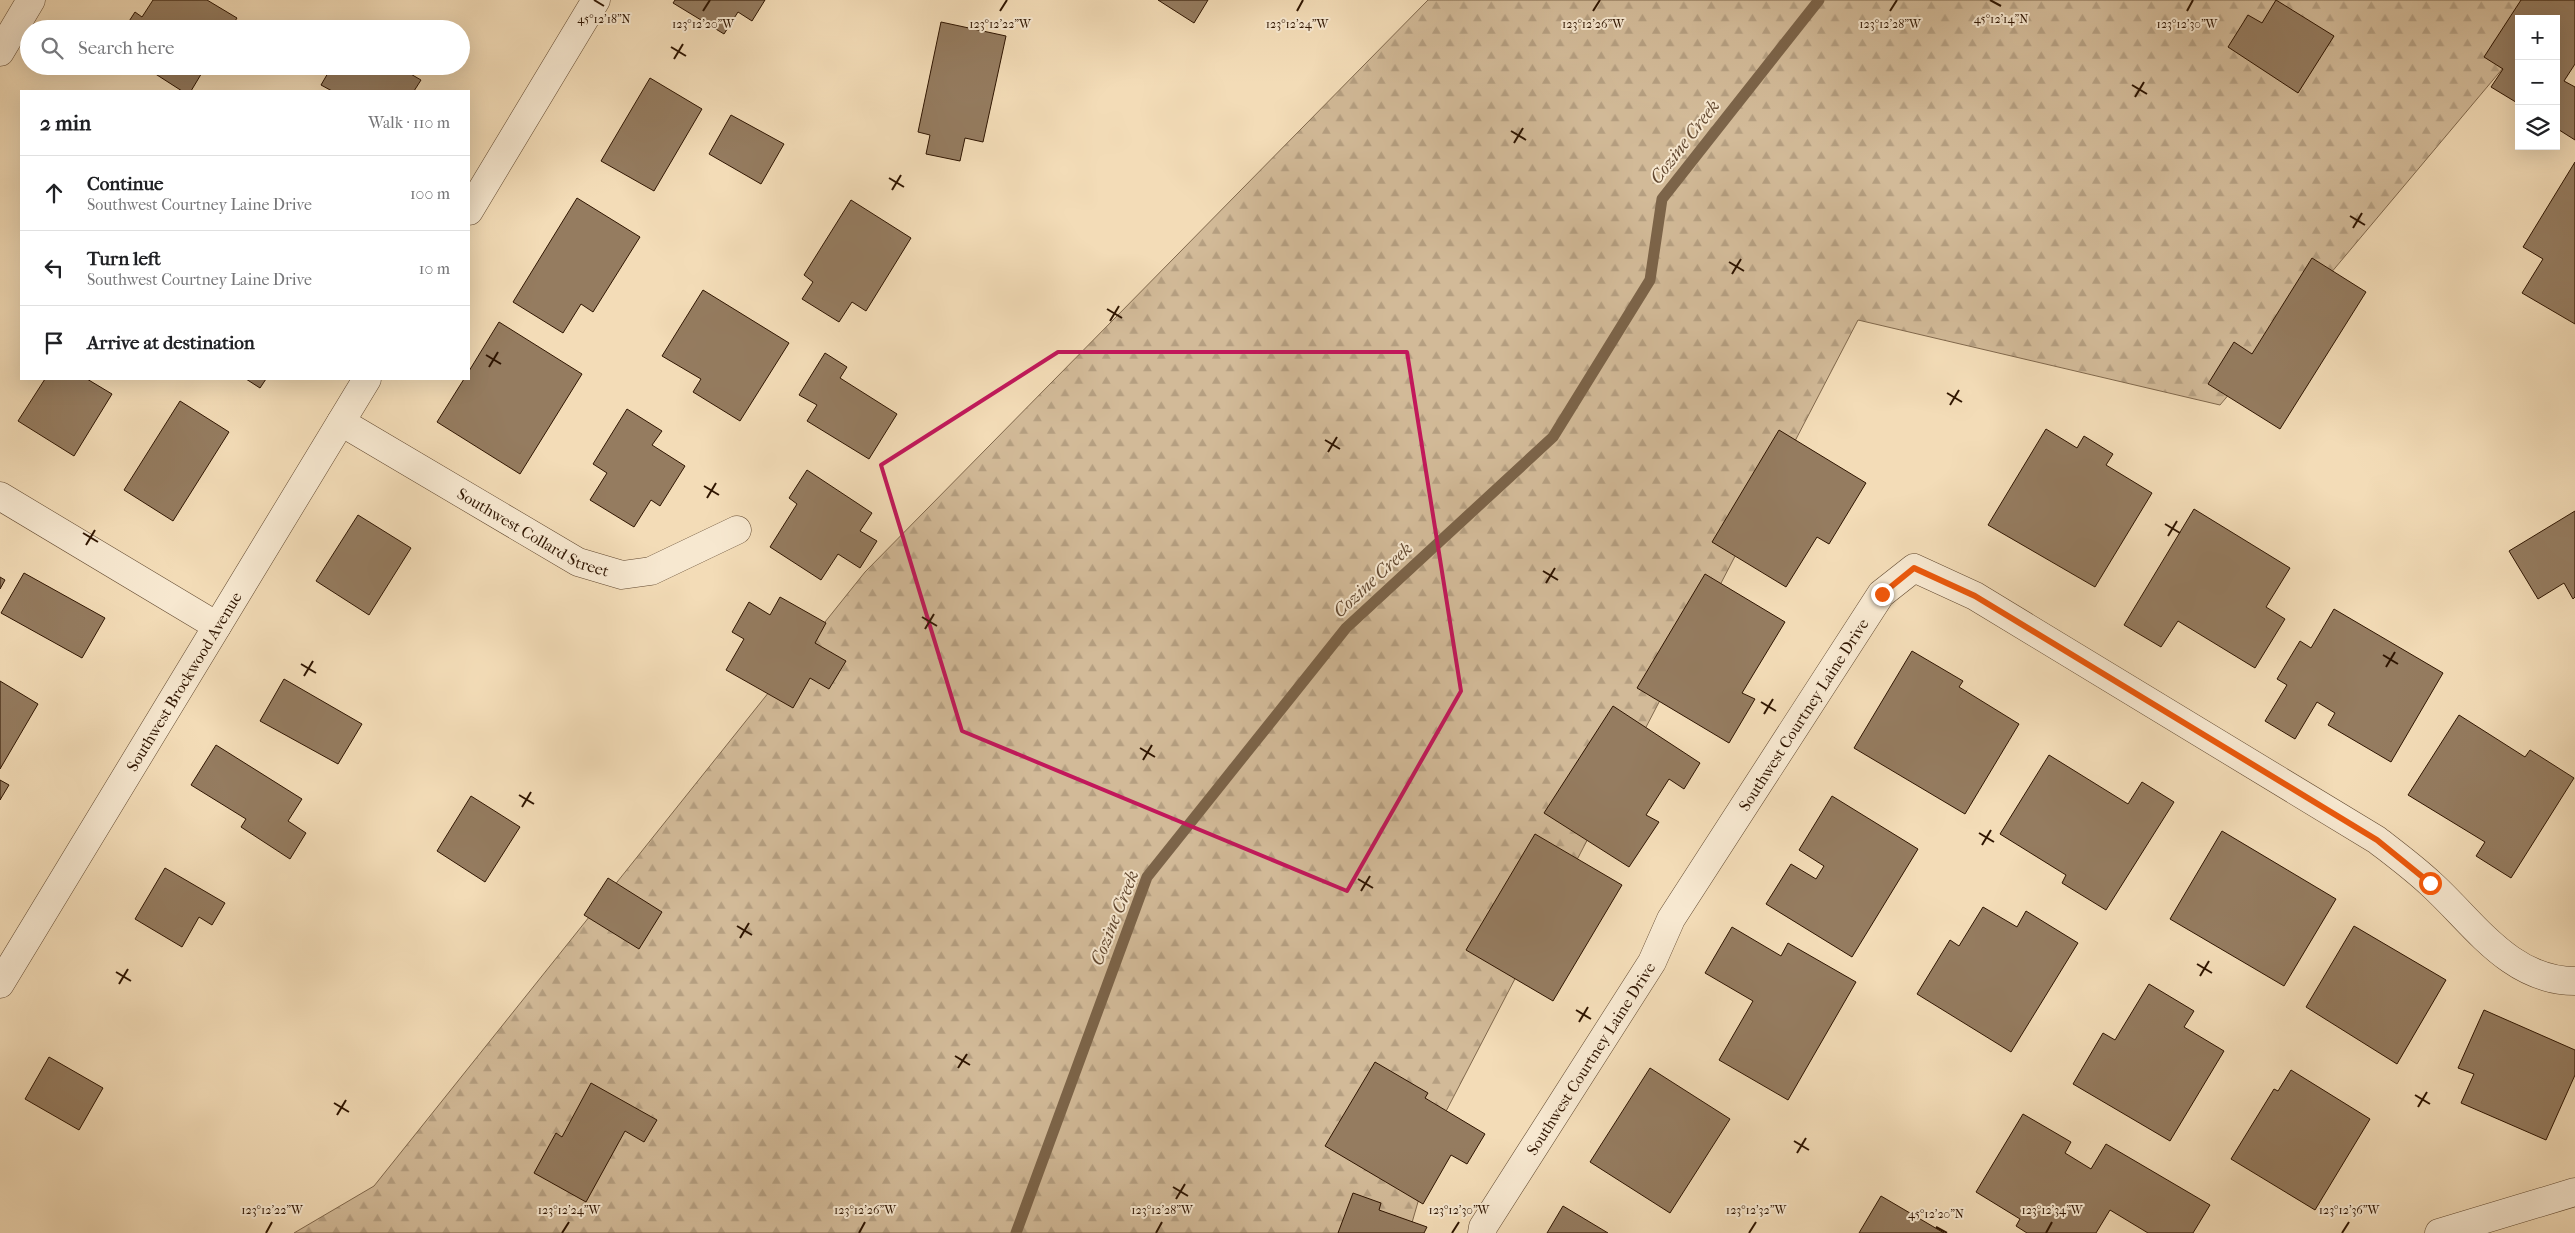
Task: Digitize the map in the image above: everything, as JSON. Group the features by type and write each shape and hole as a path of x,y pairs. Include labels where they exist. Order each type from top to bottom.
{"street":[{"path":"0,52 31,0"},
{"path":"470,209 596,0"},
{"name":"Southwest Brockwood Avenue","path":"0,984 366,380"},
{"name":"Southwest Collard Street","path":"340,422 578,562 622,575 651,571 736,530"},
{"path":"0,496 217,626"},
{"name":"Southwest Courtney Laine Drive","path":"1482,1233 1483,1227 1652,962 1671,919 1860,627 1882,594 1914,568 1975,596 2377,840 2430,883 2476,930 2514,963 2556,981 2575,981"},
{"path":"2439,1233 2575,1192"}],"highlighted area":[{"path":"1058,352 1407,352 1461,691 1347,891 962,731 881,465"}],"green space":[{"path":"1428,0 2560,0 2528,15 2515,15 2515,54 2220,405 1858,320 1442,1119 1409,1233 294,1233 374,1186 865,572"}],"building":[{"path":"153,0 207,0 237,18 236,20 130,20 135,12 142,17"},
{"path":"675,0 765,0 752,21 738,12 724,34 673,3"},
{"path":"1158,0 1208,0 1194,23"},
{"path":"2276,0 2334,36 2298,93 2228,47 2248,15 2262,23"},
{"path":"2521,0 2575,0 2575,64 2564,81 2575,87 2575,140 2560,131 2560,15 2515,15 2515,102 2491,87 2503,69 2484,57"},
{"path":"941,22 1006,36 983,142 965,138 960,161 926,154 930,135 918,132"},
{"path":"157,75 201,75 192,90 180,90"},
{"path":"327,75 412,75 421,80 415,90 330,90 321,85"},
{"path":"650,78 702,109 654,191 601,161"},
{"path":"731,115 784,144 761,184 709,154"},
{"path":"2575,162 2575,324 2522,293 2543,259 2523,247"},
{"path":"577,198 640,237 593,312 581,304 563,333 513,302"},
{"path":"851,200 911,238 866,311 852,302 839,322 802,299 813,282 804,275"},
{"path":"2312,258 2366,292 2280,429 2208,384 2234,342 2252,354"},
{"path":"703,290 789,343 740,421 693,392 701,379 662,356"},
{"path":"499,322 582,374 520,474 437,422 463,380 470,380 470,369"},
{"path":"825,353 847,367 840,378 897,414 869,459 807,421 817,405 799,395"},
{"path":"44,380 89,380 112,394 74,456 18,421"},
{"path":"248,380 265,380 260,388"},
{"path":"180,401 229,432 173,521 124,490"},
{"path":"627,409 662,431 652,445 685,466 660,506 651,500 634,527 590,500 607,473 593,464"},
{"path":"2046,429 2077,448 2084,436 2113,454 2106,465 2152,493 2095,587 1988,525"},
{"path":"1779,430 1866,483 1829,544 1817,537 1786,587 1712,542"},
{"path":"807,470 872,513 860,531 877,541 860,568 838,554 821,580 770,547 797,504 789,498"},
{"path":"2194,509 2290,568 2266,607 2285,619 2255,668 2178,621 2161,647 2124,625"},
{"path":"2575,511 2575,597 2573,599 2564,583 2538,599 2509,551"},
{"path":"358,515 411,548 369,615 316,581"},
{"path":"24,573 105,618 82,658 1,613"},
{"path":"1705,574 1785,622 1742,693 1755,699 1729,743 1637,688"},
{"path":"0,577 5,580 0,589"},
{"path":"780,597 826,623 815,643 846,661 829,689 810,678 793,708 726,670 744,639 732,632 749,602 770,615"},
{"path":"2334,609 2443,673 2391,762 2328,725 2335,713 2317,702 2295,739 2265,721 2287,685 2277,679 2300,641 2311,648"},
{"path":"1912,651 1963,681 1959,687 2019,724 1965,814 1854,748"},
{"path":"284,679 362,724 338,764 260,721"},
{"path":"0,681 38,704 0,769"},
{"path":"1613,706 1700,763 1684,789 1669,779 1646,815 1659,822 1629,867 1544,813"},
{"path":"2459,715 2525,757 2530,750 2574,778 2511,878 2476,856 2485,842 2408,795"},
{"path":"216,745 302,799 288,821 306,833 290,859 241,827 246,819 191,785"},
{"path":"2049,755 2128,804 2142,782 2174,802 2106,910 2062,883 2066,875 2000,834"},
{"path":"0,780 9,785 0,800"},
{"path":"471,796 520,827 485,882 437,851"},
{"path":"1832,796 1918,849 1852,957 1766,904 1791,864 1816,879 1824,866 1799,850"},
{"path":"2222,831 2336,899 2284,986 2170,919"},
{"path":"1535,834 1622,885 1553,1001 1466,950"},
{"path":"165,868 225,903 212,925 199,917 182,947 135,919"},
{"path":"608,878 662,912 639,949 584,915"},
{"path":"1983,907 2017,927 2026,911 2078,943 2011,1052 1917,994 1950,940 1959,946"},
{"path":"2354,926 2446,980 2397,1064 2306,1007"},
{"path":"1732,927 1781,956 1788,943 1856,982 1788,1100 1719,1060 1753,1001 1705,973"},
{"path":"2149,984 2194,1011 2184,1027 2224,1051 2170,1141 2073,1084 2103,1033 2115,1040"},
{"path":"2484,1010 2575,1050 2575,1075 2546,1140 2461,1103 2474,1074 2458,1068"},
{"path":"49,1057 103,1088 79,1130 25,1099"},
{"path":"1375,1062 1428,1093 1425,1098 1485,1134 1467,1164 1451,1155 1423,1204 1325,1146"},
{"path":"1650,1068 1730,1119 1670,1213 1590,1162"},
{"path":"2291,1070 2370,1119 2315,1210 2231,1159 2274,1089 2278,1091"},
{"path":"591,1083 657,1120 644,1142 625,1131 586,1202 534,1173 556,1133 562,1137"},
{"path":"2023,1114 2071,1142 2065,1153 2091,1169 2106,1144 2210,1205 2193,1233 2148,1233 2110,1210 2096,1233 2027,1233 2016,1226 2020,1219 1976,1192"},
{"path":"1353,1193 1381,1203 1379,1210 1427,1227 1424,1233 1338,1233"},
{"path":"1881,1196 1944,1233 1859,1233"},
{"path":"1563,1206 1608,1233 1547,1233"}],"waterway":[{"name":"Cozine Creek","path":"1016,1233 1147,877 1346,628 1553,437 1650,280 1662,199 1819,0"}],"route":[{"path":"1882,594 1914,568 1975,596 2377,840 2430,883"}]}
